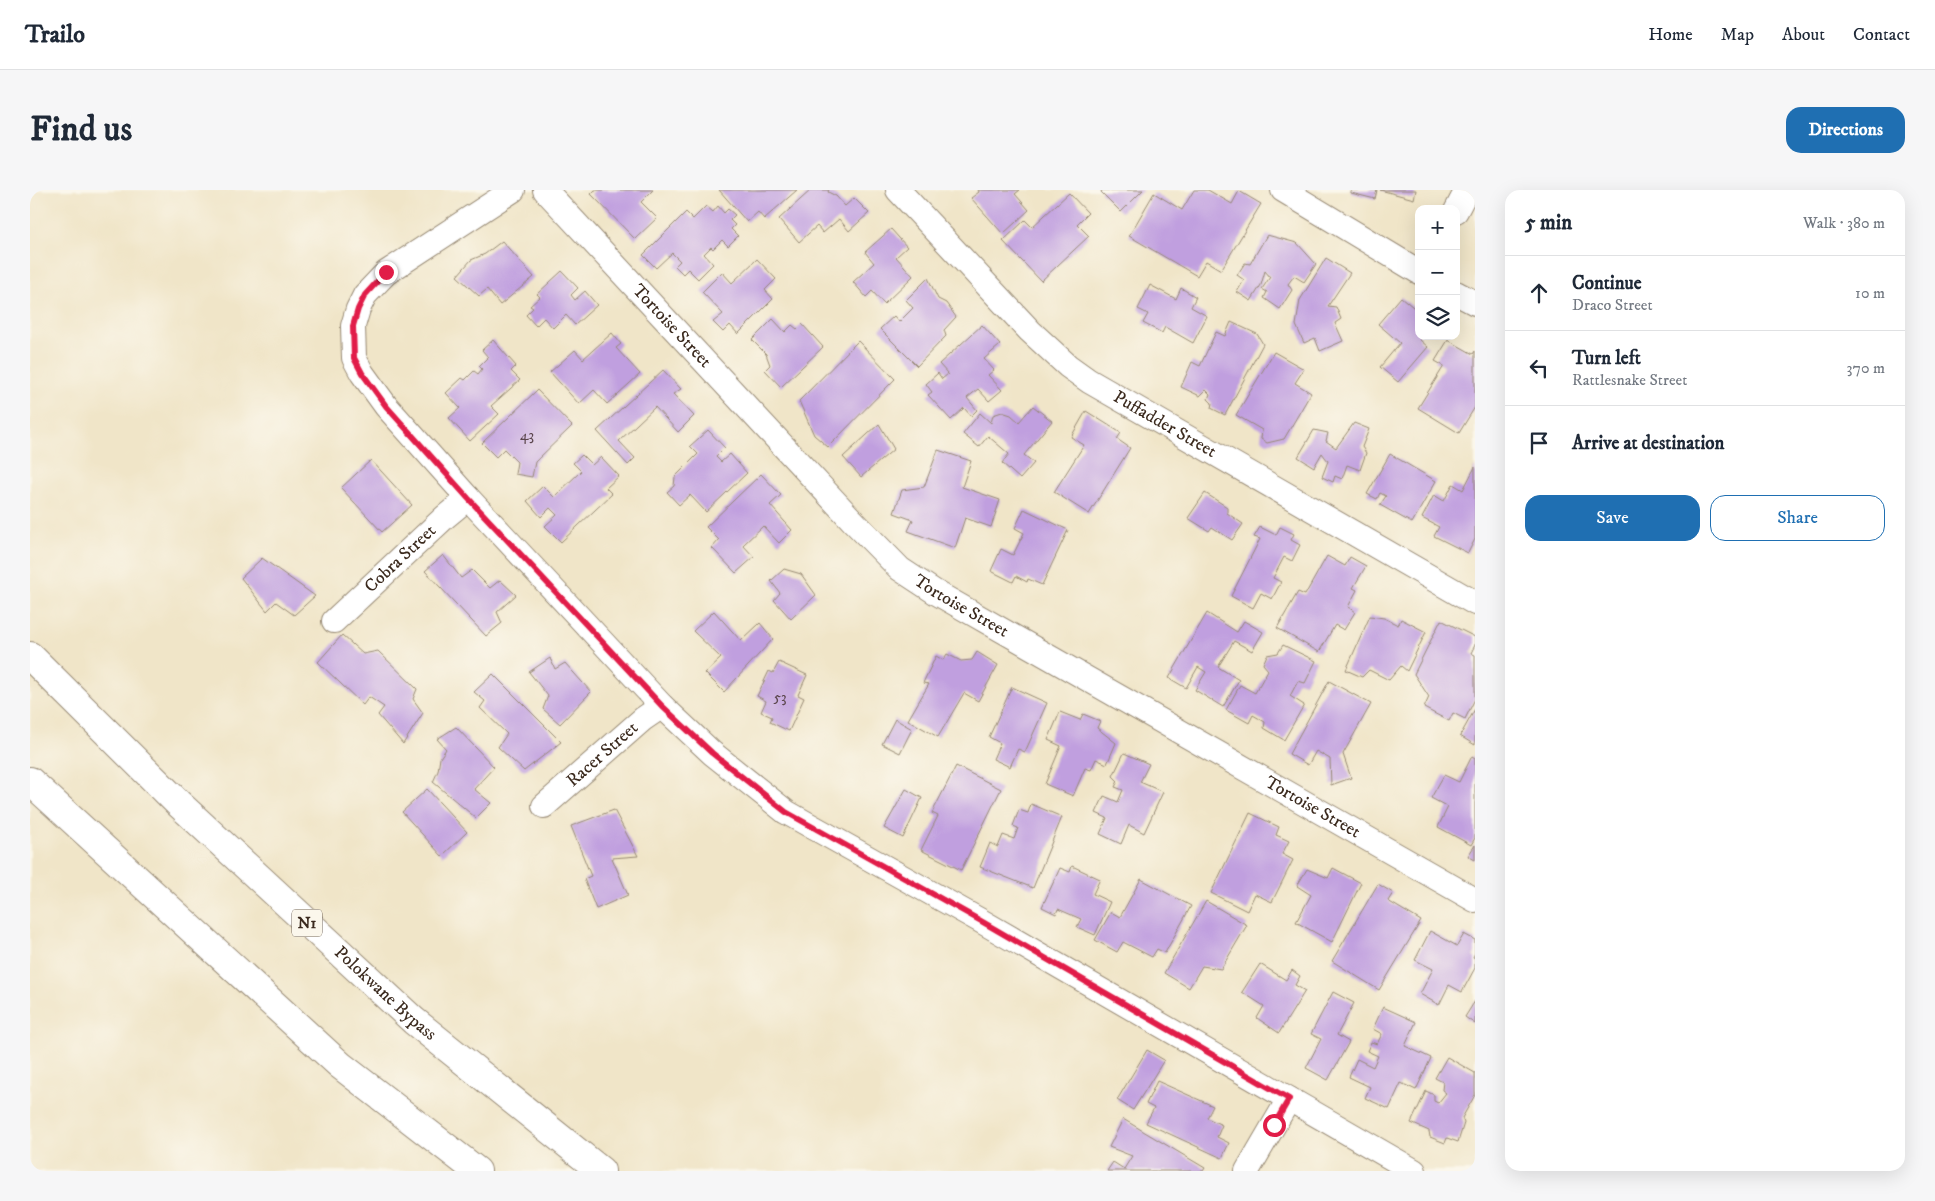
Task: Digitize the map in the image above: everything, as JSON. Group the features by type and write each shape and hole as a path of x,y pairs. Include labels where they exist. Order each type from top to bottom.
{"highway":[{"name":"Polokwane Bypass","path":"30,656 178,803 414,1021 601,1171"},
{"path":"30,781 340,1065 478,1171"}],"street":[{"path":"513,190 386,272 365,295 353,326 354,358 362,373 386,406 468,498 662,706 712,753 786,812 981,921 1414,1171"},
{"name":"Tortoise Street","path":"545,190 900,569 935,592 1475,900"},
{"name":"Puffadder Street","path":"898,190 1030,331 1068,366 1089,381 1475,603"},
{"path":"1283,190 1415,270"},
{"path":"1459,205 1467,190"},
{"path":"1460,295 1475,303"},
{"name":"Cobra Street","path":"334,621 445,517 468,498"},
{"name":"Racer Street","path":"544,806 644,719 662,706"},
{"path":"1247,1171 1289,1099"}],"building":[{"path":"595,190 653,190 641,202 657,218 635,239 591,194"},
{"path":"719,190 797,190 764,219 758,212 747,222"},
{"path":"811,190 829,190 828,192 836,196 845,206 854,198 869,213 849,231 839,219 823,233 817,226 799,242 779,219"},
{"path":"978,190 1020,190 1015,194 1029,210 1003,234 971,198 979,192"},
{"path":"1102,190 1143,190 1121,212 1101,192"},
{"path":"1194,190 1208,190 1232,204 1239,191 1261,204 1221,270 1206,261 1197,276 1129,236 1154,193 1182,210"},
{"path":"1351,190 1377,190 1375,199 1351,193"},
{"path":"1380,190 1416,190 1414,199"},
{"path":"1069,193 1088,213 1077,224 1089,236 1041,281 1003,241 1025,220 1032,227"},
{"path":"706,206 713,212 718,206 724,213 728,209 735,215 730,220 735,225 731,229 738,236 728,246 722,240 713,249 711,247 704,254 713,264 698,279 688,269 683,274 675,266 680,261 672,253 656,268 643,255 686,212 693,219"},
{"path":"891,229 907,247 896,257 913,276 884,304 872,291 866,297 853,282 874,263 865,252"},
{"path":"1267,235 1297,243 1316,264 1304,282 1294,276 1288,284 1292,290 1280,309 1264,298 1267,292 1262,289 1270,277 1265,271 1261,285 1251,301 1237,292 1244,280 1237,275 1245,263 1250,264"},
{"path":"502,241 534,277 500,305 487,289 479,296 457,276 471,260 485,254"},
{"path":"1326,258 1350,273 1328,306 1336,307 1341,319 1335,323 1343,341 1320,351 1315,338 1304,343 1296,325 1300,300"},
{"path":"757,259 776,279 765,290 773,299 738,334 730,325 723,332 713,322 723,314 702,292 722,272 732,283"},
{"path":"562,271 578,288 571,295 575,300 585,291 597,305 575,325 566,315 553,328 544,318 536,326 526,315 533,308 530,306 540,297 537,294"},
{"path":"928,278 938,299 946,303 956,317 944,330 946,336 917,366 880,329 894,316 899,322 913,308 906,300"},
{"path":"1150,285 1176,299 1181,288 1196,297 1191,307 1207,316 1193,343 1165,327 1162,333 1143,323 1148,314 1138,309"},
{"path":"1401,297 1415,309 1415,340 1420,340 1428,347 1398,382 1380,367 1400,343 1378,324"},
{"path":"773,319 785,332 792,325 797,329 802,324 823,347 781,387 765,370 770,365 766,354 752,340"},
{"path":"1231,322 1257,334 1263,344 1225,415 1211,408 1212,403 1208,399 1210,394 1206,390 1200,396 1181,387 1192,362 1200,366 1216,332 1225,336"},
{"path":"982,325 1000,345 984,359 994,370 988,375 1002,390 989,401 978,389 967,398 977,410 971,416 964,408 951,420 928,395 932,392 926,384 938,373 942,379 948,374 939,364"},
{"path":"612,333 621,344 616,348 640,374 607,404 594,390 579,404 550,372 575,350 583,359"},
{"path":"493,340 516,366 511,371 520,380 491,406 499,414 470,441 449,418 460,408 446,393 462,378 465,380 474,371 478,374 482,369 479,366 488,357 482,350"},
{"path":"1448,340 1473,354 1475,351 1475,407 1459,433 1418,408 1444,366 1435,361"},
{"path":"858,341 895,379 828,447 814,435 799,401"},
{"path":"1274,352 1304,369 1295,383 1311,393 1284,439 1267,443 1261,439 1262,430 1236,415"},
{"path":"663,370 681,389 673,394 694,416 678,432 655,407 619,441 635,458 628,465 597,431"},
{"path":"537,390 572,426 535,462 532,477 515,474 517,462 504,449 496,457 482,443"},
{"path":"1033,406 1052,421 1024,455 1034,463 1020,479 1002,463 1009,454 988,436 979,447 963,434 980,413 991,423 993,415 1002,412 1011,415 1019,422"},
{"path":"1086,411 1121,433 1117,439 1130,448 1089,514 1054,492 1084,445 1071,437"},
{"path":"1354,423 1369,429 1362,447 1366,453 1360,470 1347,465 1342,479 1335,476 1333,482 1322,477 1328,461 1322,453 1314,467 1298,457 1314,430 1328,433 1326,441 1336,448"},
{"path":"879,424 894,449 861,477 843,457"},
{"path":"708,430 725,448 716,457 721,462 730,454 747,473 706,512 690,495 679,505 667,492 674,486 675,477 698,454 690,446"},
{"path":"938,450 971,461 962,487 1000,500 991,527 965,518 955,548 908,531 913,520 894,513 902,490 924,487"},
{"path":"1390,454 1436,481 1412,523 1380,505 1386,496 1380,493 1377,499 1367,494"},
{"path":"582,455 592,465 601,457 619,476 606,488 612,494 561,542 545,526 557,515 550,508 541,517 527,501 543,486 554,497 581,471 573,463"},
{"path":"371,460 412,505 382,532 341,488"},
{"path":"1475,467 1475,539 1468,553 1434,536 1439,527 1422,518 1434,495 1444,501 1453,484 1463,490"},
{"path":"761,474 781,495 770,505 792,530 779,543 763,526 743,545 754,557 736,573 712,548 719,540 706,527"},
{"path":"1205,493 1227,507 1227,513 1243,524 1232,540 1212,527 1209,531 1188,518"},
{"path":"1024,509 1068,530 1042,585 1028,579 1027,582 1016,576 1013,582 991,571 1001,549 1013,555 1024,533 1015,528"},
{"path":"1260,527 1276,535 1280,527 1294,534 1291,540 1300,545 1292,561 1284,557 1273,578 1281,582 1272,599 1261,593 1253,608 1231,596 1260,539 1254,537"},
{"path":"443,555 461,578 472,570 490,588 500,580 516,595 497,612 502,623 486,636 425,571"},
{"path":"1327,556 1345,566 1350,557 1366,566 1353,588 1357,590 1348,607 1355,612 1344,630 1335,625 1319,652 1277,628 1298,592 1305,595"},
{"path":"262,558 315,596 294,615 276,602 267,611 241,578"},
{"path":"784,569 801,574 816,595 791,619 774,600 780,593 771,581"},
{"path":"714,611 741,641 760,623 773,639 724,692 705,673 721,658 693,631"},
{"path":"1207,613 1237,632 1244,621 1263,632 1252,651 1234,641 1218,667 1239,680 1223,707 1195,690 1206,672 1198,667 1186,688 1169,678"},
{"path":"1370,616 1384,618 1398,625 1401,619 1426,632 1407,671 1401,666 1389,680 1369,670 1362,677 1346,670"},
{"path":"1441,620 1475,637 1475,645 1471,653 1475,655 1475,699 1465,719 1453,713 1449,721 1424,708 1429,697 1414,674"},
{"path":"342,635 363,654 378,651 417,689 413,699 423,713 403,744 378,715 384,707 369,697 363,705 318,662"},
{"path":"1283,645 1316,661 1305,683 1298,681 1290,696 1304,705 1284,740 1264,728 1265,722 1253,715 1249,723 1226,710 1240,685 1255,693 1268,670 1263,664 1267,655 1278,653"},
{"path":"977,652 998,665 978,701 964,693 938,737 908,720 929,684 923,683 936,656 943,660 947,654 961,661 972,660"},
{"path":"550,658 555,669 565,663 591,692 560,724 543,709 548,696 529,672"},
{"path":"779,662 807,675 798,695 804,698 789,731 770,722 772,717 761,712 766,701 757,696 769,671 773,673"},
{"path":"493,674 561,742 524,771 498,747 507,734 480,708 485,701 474,692"},
{"path":"1329,681 1371,704 1343,754 1351,778 1331,785 1330,759 1316,751 1308,765 1289,754"},
{"path":"1012,687 1047,703 1025,752 1018,749 1010,767 993,759 1000,743 989,737"},
{"path":"1475,709 1475,745 1460,736"},
{"path":"1060,712 1080,720 1083,714 1100,721 1097,728 1116,743 1107,764 1096,759 1091,770 1085,768 1073,796 1045,784 1061,746 1048,740"},
{"path":"895,719 912,729 900,753 882,744"},
{"path":"456,727 494,767 474,789 491,803 476,818 433,782 438,771 440,758 446,749 437,739"},
{"path":"1124,753 1149,764 1140,782 1163,792 1144,833 1129,825 1121,844 1100,834 1107,818 1096,813 1104,796 1118,802 1123,790 1115,787 1118,781 1113,776"},
{"path":"1472,756 1475,758 1475,838 1471,845 1438,827 1448,807 1431,798 1444,775 1459,782"},
{"path":"956,766 1001,789 961,870 921,850 938,816 932,813"},
{"path":"427,789 467,832 442,856 402,812"},
{"path":"906,789 922,798 903,838 884,828"},
{"path":"1031,804 1062,817 1033,888 980,867 990,843 998,847 1003,835 1014,839 1018,828 1013,826 1019,810 1028,813"},
{"path":"614,810 638,856 612,858 628,895 596,909 584,879 591,876 571,826"},
{"path":"1250,813 1279,827 1276,835 1289,841 1282,854 1293,860 1272,902 1255,894 1247,911 1211,893"},
{"path":"1475,845 1475,860 1468,856"},
{"path":"1072,866 1100,879 1093,894 1110,902 1095,935 1077,927 1081,919 1058,909 1056,914 1042,907 1060,868 1070,872"},
{"path":"1333,868 1361,883 1332,942 1296,922 1311,895 1297,886 1307,869 1328,878"},
{"path":"1141,879 1191,906 1165,953 1157,949 1152,957 1123,942 1117,952 1095,940 1111,912 1120,917"},
{"path":"1378,884 1393,893 1388,901 1421,921 1379,990 1332,961"},
{"path":"1206,901 1247,925 1221,969 1202,966 1189,988 1164,973"},
{"path":"1430,931 1457,946 1464,934 1475,940 1475,953 1473,957 1475,958 1475,968 1462,992 1449,985 1439,1005 1420,994 1433,969 1415,960"},
{"path":"1260,964 1286,980 1292,970 1300,976 1295,985 1305,991 1279,1033 1257,1018 1264,1006 1242,992"},
{"path":"1333,992 1354,1003 1337,1035 1349,1042 1328,1080 1306,1068 1321,1039 1311,1034"},
{"path":"1475,1001 1475,1024 1465,1017"},
{"path":"1383,1007 1416,1022 1405,1046 1431,1058 1416,1090 1401,1083 1389,1109 1365,1098 1370,1087 1349,1077 1357,1059 1373,1067 1378,1056 1367,1051 1371,1042 1377,1044 1382,1034 1373,1029"},
{"path":"1147,1050 1164,1060 1133,1110 1117,1100"},
{"path":"1447,1057 1475,1073 1475,1095 1462,1118 1464,1123 1458,1142 1447,1138 1445,1143 1430,1137 1429,1131 1411,1123 1426,1091 1434,1095 1434,1101 1438,1103 1446,1093 1442,1090 1443,1082 1435,1078"},
{"path":"1157,1081 1213,1106 1207,1118 1222,1125 1217,1137 1229,1143 1222,1158 1146,1123 1154,1108 1146,1104"},
{"path":"1123,1119 1205,1168 1203,1171 1107,1171 1113,1162 1124,1169 1132,1156 1109,1147"}],"route":[{"path":"386,272 365,295 353,326 354,358 362,373 386,406 468,498 662,706 712,753 786,812 981,921 1289,1099 1274,1125"}]}
